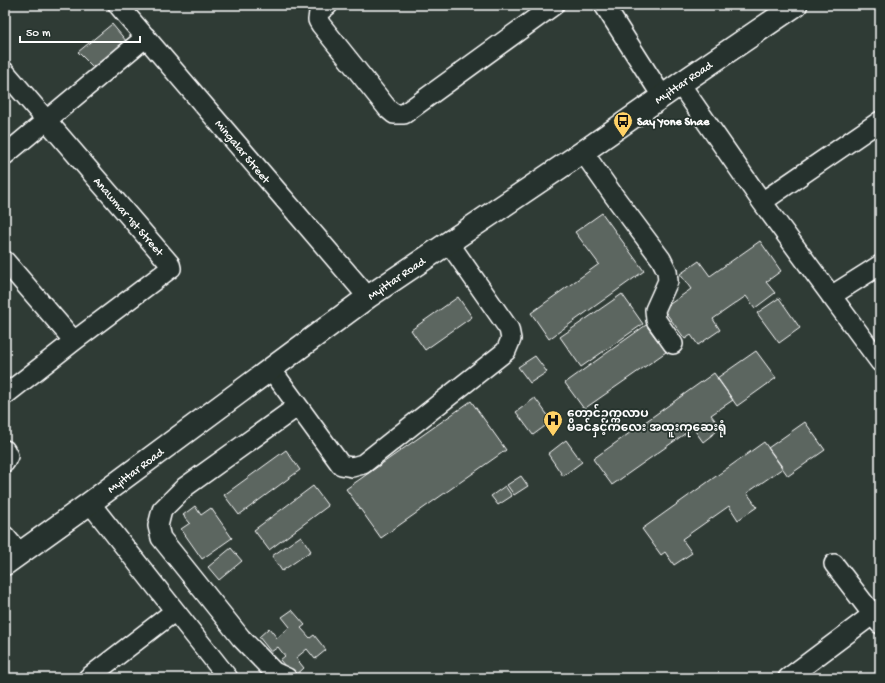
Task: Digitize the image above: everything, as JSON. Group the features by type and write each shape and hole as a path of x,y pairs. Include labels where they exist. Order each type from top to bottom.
{"main road":[{"name":"Myittar Road","path":"12,558 90,503 368,298 584,152 662,96 796,5"}],"street":[{"name":"Mingalar Street","path":"118,5 368,298"},
{"path":"328,5 319,12 318,20 321,25 388,109 394,114 404,114 554,5"},
{"path":"604,5 662,96"},
{"path":"5,155 146,37"},
{"name":"Anawmar 1st Street","path":"5,72 170,264 171,268 74,341"},
{"path":"680,84 762,202 880,362"},
{"path":"762,202 880,121"},
{"path":"584,152 614,196 661,259 667,271 668,281 655,310 656,320 673,344"},
{"path":"271,369 342,465 352,467 363,464 506,352 511,339 509,329 449,243"},
{"path":"5,261 74,341 5,396"},
{"path":"831,296 880,264"},
{"path":"287,678 274,672 240,638 161,538 158,526 162,510 185,487 298,406"},
{"path":"5,450 8,456 5,462"},
{"path":"90,503 228,678"},
{"path":"5,536 12,558"},
{"path":"788,678 878,616 834,564"},
{"path":"88,678 175,611"}],"building":[{"path":"112,24 127,42 93,67 78,52"},
{"path":"602,213 644,271 549,339 531,313 599,264 575,232"},
{"path":"760,241 781,271 766,282 775,293 755,308 746,296 713,319 720,330 698,345 691,335 685,339 663,309 691,289 680,274 699,261 710,276"},
{"path":"622,294 643,324 581,367 560,337"},
{"path":"458,297 472,317 425,350 411,330"},
{"path":"779,298 800,328 779,343 757,313"},
{"path":"646,325 666,352 584,409 565,383"},
{"path":"756,351 776,378 737,406 717,378"},
{"path":"535,356 547,372 530,383 518,367"},
{"path":"714,373 733,400 711,415 721,428 703,442 693,428 612,485 593,459"},
{"path":"535,398 552,421 533,435 516,412"},
{"path":"471,401 506,450 381,538 346,489"},
{"path":"805,422 825,450 788,476 768,448"},
{"path":"566,440 582,462 563,476 548,454"},
{"path":"764,442 783,468 747,493 757,507 738,520 729,506 682,539 692,553 674,565 665,552 661,555 642,529"},
{"path":"286,450 300,470 239,515 224,495"},
{"path":"521,476 528,486 514,495 507,485"},
{"path":"313,486 328,506 269,550 254,530"},
{"path":"505,486 512,496 498,505 491,496"},
{"path":"195,506 201,515 211,508 232,538 202,559 181,529 190,523 183,515"},
{"path":"301,536 311,551 282,571 272,556"},
{"path":"231,548 242,561 219,580 208,567"},
{"path":"292,610 305,625 301,628 310,638 314,635 326,650 315,659 307,649 296,658 304,668 294,677 280,660 285,656 278,647 271,652 259,637 269,628 277,638 290,627 282,617"}],"place":[{"name":"Say Yone Shae","path":"623,138"},
{"name":"တောင်ဥက္ကလာပ မိခင်နှင့်ကလေး အထူးကုဆေးရုံ","path":"553,437"}]}
